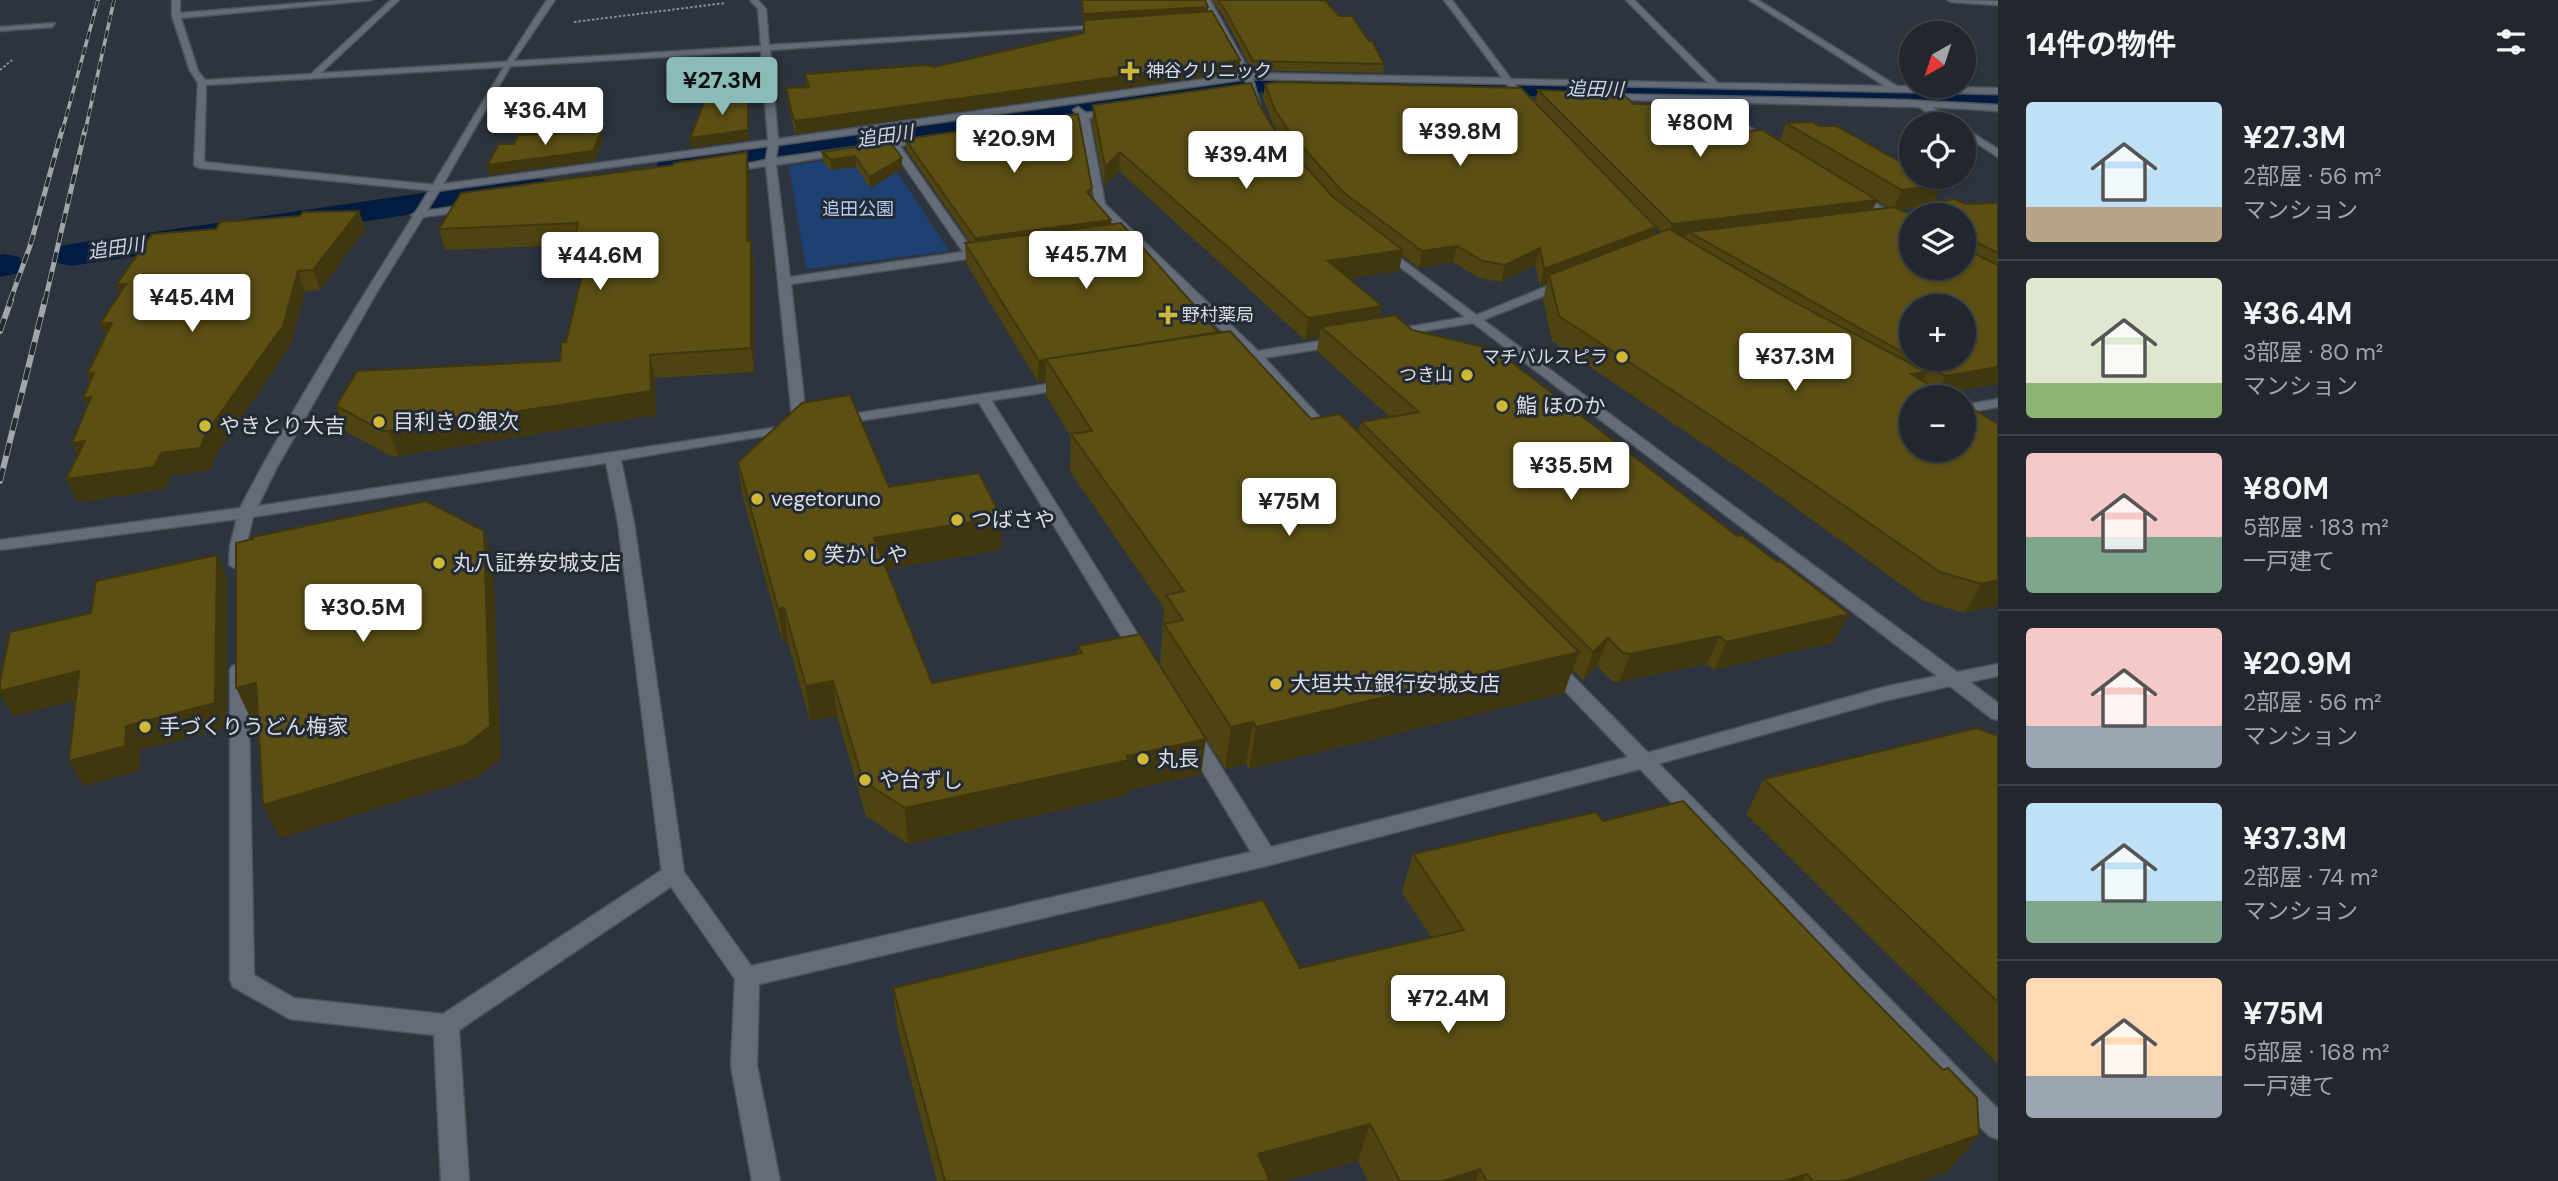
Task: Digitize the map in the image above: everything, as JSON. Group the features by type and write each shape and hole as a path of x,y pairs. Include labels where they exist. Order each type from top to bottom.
{"street":[{"path":"176,0 176,16 194,71 202,83 200,165 436,188 462,187 1248,76 1998,91"},
{"path":"176,16 368,0"},
{"path":"312,77 395,0"},
{"path":"238,588 237,546 246,513 281,446 507,65 551,0"},
{"path":"754,0 762,9 773,142 771,162 784,281 814,424"},
{"path":"1206,0 1213,20 1248,76 1262,114"},
{"path":"1448,0 1506,81 1521,96 1508,95"},
{"path":"1630,0 1715,85"},
{"path":"1753,0 1933,112"},
{"path":"1951,0 1998,3"},
{"path":"0,29 52,25"},
{"path":"202,83 764,47 1062,33 1110,26"},
{"path":"1682,85 1697,99 1778,148"},
{"path":"1589,97 1998,108"},
{"path":"1066,101 1084,116 1100,205 1254,355 1337,442"},
{"path":"1044,122 1125,110"},
{"path":"717,170 935,138"},
{"path":"1976,139 1998,154"},
{"path":"894,144 970,254"},
{"path":"1847,189 1899,222"},
{"path":"417,215 486,205"},
{"path":"1863,219 1899,215"},
{"path":"1117,236 1131,234"},
{"path":"1366,235 1473,319 1998,713"},
{"path":"784,281 997,251"},
{"path":"1213,362 1473,319 1577,278"},
{"path":"0,545 246,513 613,458 1091,381"},
{"path":"983,398 1151,670"},
{"path":"1976,407 1998,403"},
{"path":"613,458 626,523 673,874 747,977 744,1066 766,1181"},
{"path":"239,643 243,980 290,1008 446,1024 673,874"},
{"path":"1539,653 1998,1127"},
{"path":"747,977 1266,857 1643,761 1884,694 1998,670"},
{"path":"1180,717 1266,857"},
{"path":"446,1024 455,1181"}],"path":[{"path":"570,23 732,2"}],"green space":[{"name":"追田公園","path":"883,151 949,251 806,269 789,166"}],"building":[{"path":"1082,0 1205,0 1208,7 1083,14"},
{"path":"1218,0 1325,0 1339,16 1352,16 1369,41 1372,41 1384,64 1253,61"},
{"path":"1212,11 1240,60 795,121 786,88 809,87 805,74 925,65 934,67 1084,33 1084,20"},
{"path":"1278,82 1521,88 1656,227 1544,269 1540,248 1505,265 1483,261 1457,246 1422,251 1343,192 1291,134 1275,110 1265,84"},
{"path":"1251,83 1261,108 1279,137 1332,196 1403,250 1328,261 1382,306 1308,318 1120,152 1105,167 1093,105"},
{"path":"1538,90 1621,93 1634,104 1710,105 1743,131 1762,130 1877,200 1672,224"},
{"path":"706,98 748,98 748,130 690,138"},
{"path":"1078,114 1092,188 1087,192 1111,220 975,238 905,139"},
{"path":"1812,122 1819,126 1836,126 1899,161 1899,188 1786,123"},
{"path":"601,132 593,151 487,165 499,144 514,144 518,135"},
{"path":"890,142 902,158 869,177 855,156 831,160 822,152"},
{"path":"747,152 747,241 751,241 751,348 650,355 651,391 389,431 383,431 336,406 357,371 560,361 562,342 566,342 591,237 575,238 578,223 439,229 461,193 673,165"},
{"path":"1955,199 1963,203 1924,203"},
{"path":"1976,204 1998,204 1998,253 1976,242"},
{"path":"1894,207 1899,209 1899,280 1976,280 1976,254 1998,265 1998,367 1976,371 1976,294 1899,294 1899,350 1689,232"},
{"path":"359,211 313,270 298,271 283,326 206,433 200,448 161,453 154,467 66,479 85,441 72,443 91,397 83,398 94,373 87,374 112,323 100,324 126,284 116,285 152,234 216,229 220,222 300,216 303,212"},
{"path":"1121,223 1218,332 1039,361 965,243"},
{"path":"1669,229 1792,301 1899,357 1899,371 1927,372 1911,374 1930,385 1899,385 1899,462 1976,462 1976,411 1998,424 1998,580 1981,584 1940,572 1778,460 1559,316 1549,275"},
{"path":"1395,315 1412,330 1496,350 1737,536 1742,535 1777,562 1780,561 1849,614 1726,642 1720,636 1630,654 1623,653 1608,638 1593,652 1361,422 1419,412 1321,327"},
{"path":"1230,331 1311,419 1340,414 1579,652 1256,727 1253,722 1231,727 1164,624 1183,620 1166,595 1184,591 1071,434 1092,431 1046,359"},
{"path":"1936,371 1974,371 1945,376"},
{"path":"850,395 889,487 979,473 1001,517 874,538 932,683 1082,653 1078,646 1140,634 1206,739 1127,756 1129,760 905,808 863,781 833,681 806,686 784,608 778,609 738,462 802,403"},
{"path":"426,501 484,531 490,726 466,745 263,805 256,683 236,688 236,543 253,537"},
{"path":"217,555 215,703 126,726 125,746 69,761 79,671 0,691 10,632 91,613 96,581"},
{"path":"1977,728 1998,736 1998,1002 1764,779"},
{"path":"1683,801 1943,1070 1948,1068 1977,1098 1979,1135 1844,1181 1813,1181 1807,1174 1784,1181 1487,1181 1480,1169 1443,1181 1400,1181 1370,1124 1258,1154 1270,1181 945,1181 893,988 1263,900 1300,968 1464,930 1413,854 1596,812 1603,821"}],"waterway":[{"name":"追田川","path":"672,167 1196,90 1285,82 1998,98"},
{"name":"追田川","path":"71,255 533,187"},
{"name":"追田川","path":"0,266 5,265"}],"railway":[{"path":"62,132 98,0"},
{"path":"85,132 114,0"},
{"path":"10,301 30,246 62,130"},
{"path":"45,301 85,130"},
{"path":"0,331 11,300"},
{"path":"0,481 45,300"}],"place":[{"name":"神谷クリニック","path":"1130,71"},
{"name":"野村薬局","path":"1168,315"},
{"name":"マチバルスピラ","path":"1622,357"},
{"name":"つき山","path":"1467,375"},
{"name":"鮨 ほのか","path":"1502,406"},
{"name":"目利きの銀次","path":"379,422"},
{"name":"やきとり大吉","path":"205,426"},
{"name":"vegetoruno","path":"757,499"},
{"name":"つばさや","path":"957,520"},
{"name":"笑かしや","path":"810,555"},
{"name":"丸八証券安城支店","path":"439,563"},
{"name":"大垣共立銀行安城支店","path":"1276,684"},
{"name":"手づくりうどん梅家","path":"145,727"},
{"name":"丸長","path":"1143,759"},
{"name":"や台ずし","path":"865,780"}]}
